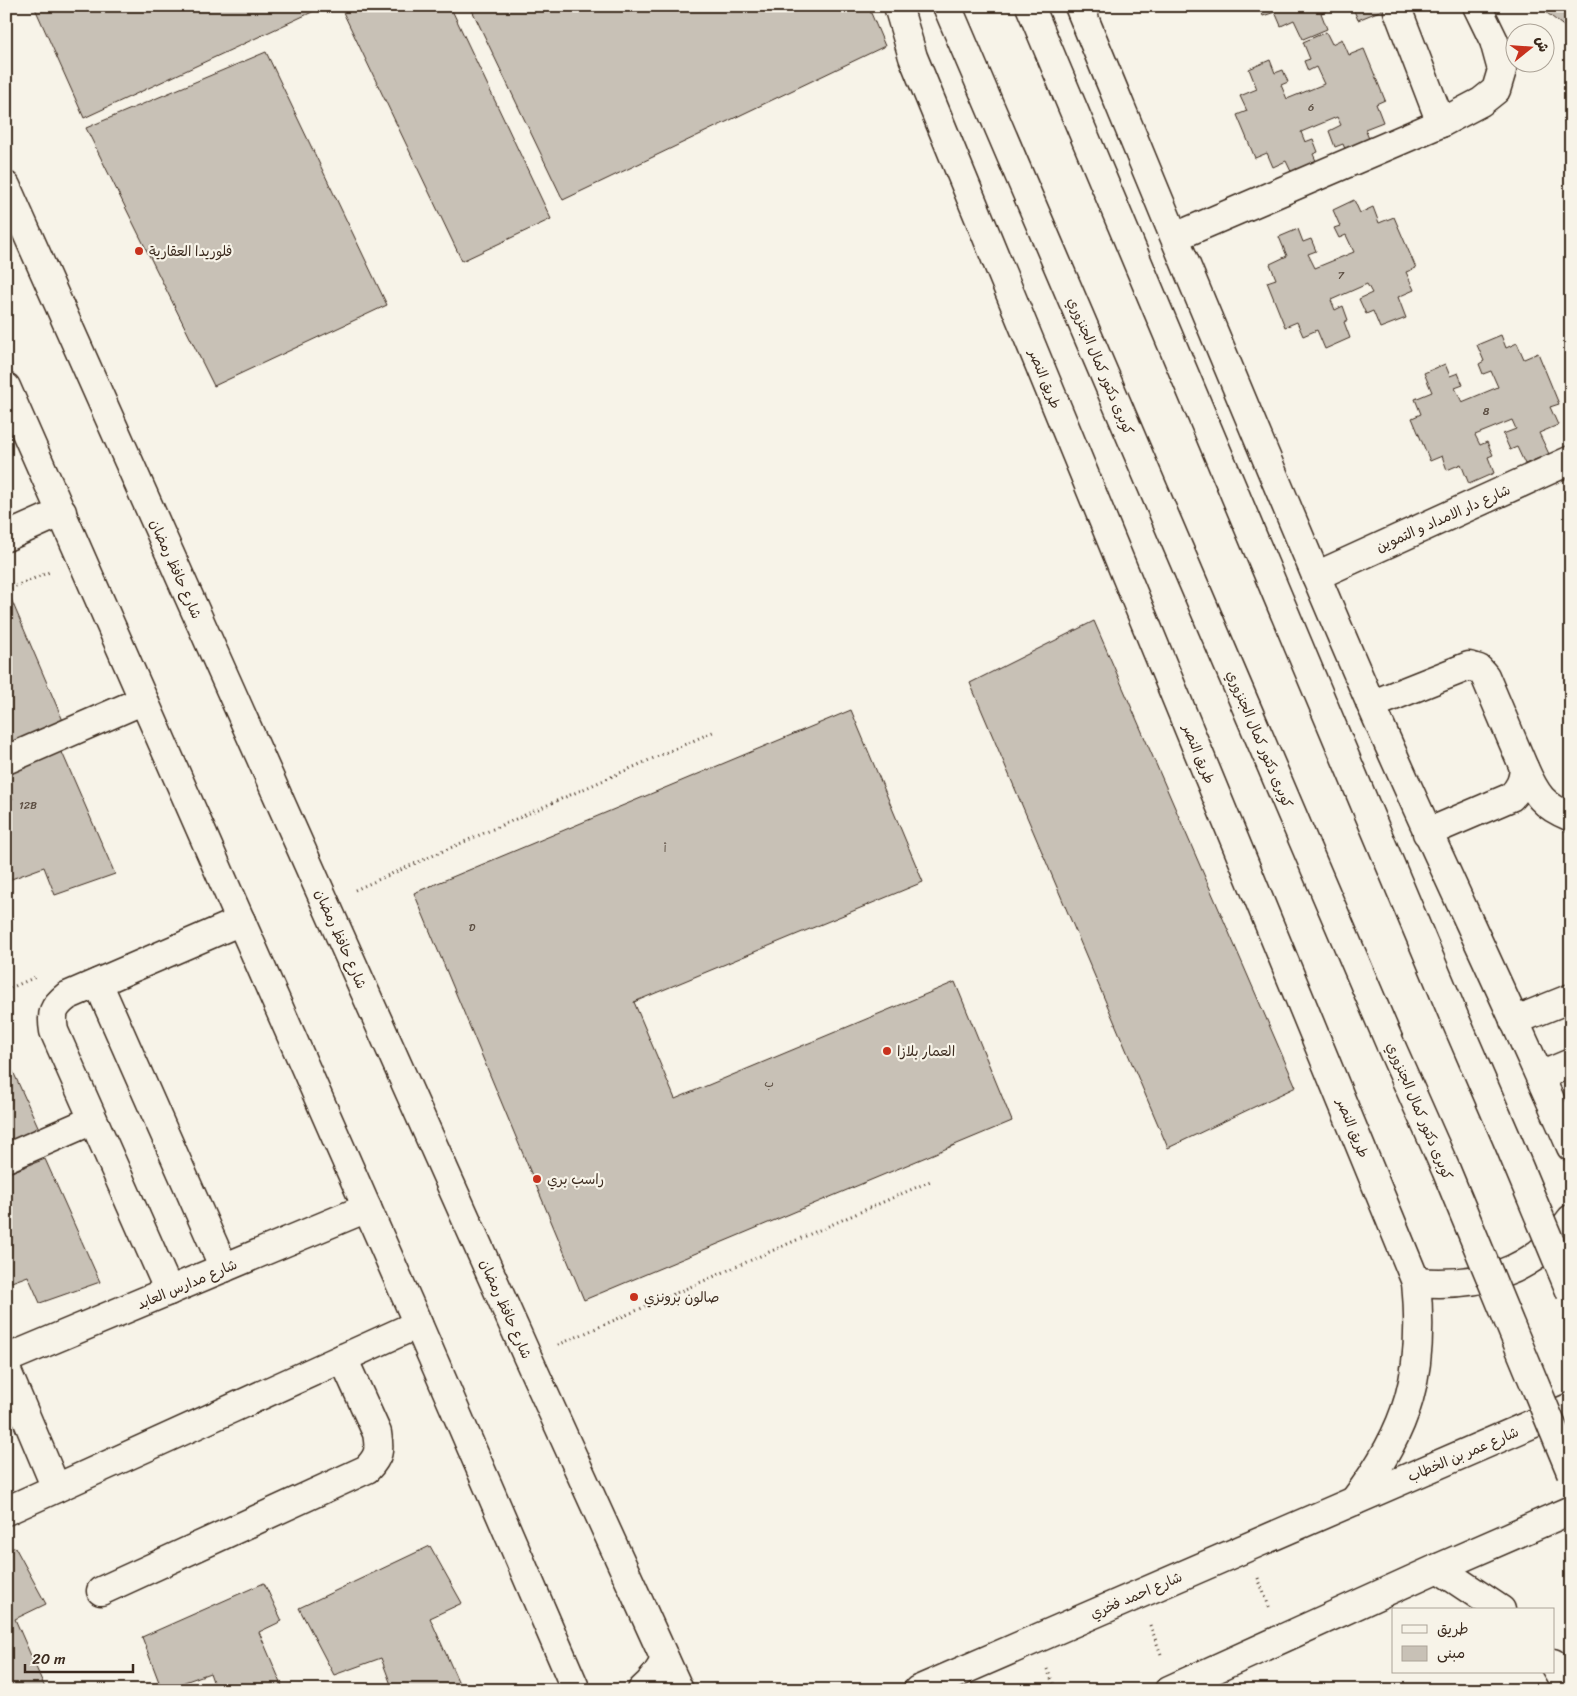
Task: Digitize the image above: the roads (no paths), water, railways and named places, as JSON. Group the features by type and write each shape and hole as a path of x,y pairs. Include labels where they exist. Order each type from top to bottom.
{"main road":[{"name":"طريق النصر","path":"898,6 913,57 1416,1282 1420,1315 1419,1349 1412,1390 1405,1415 1392,1445 1375,1474 1354,1501"},
{"name":"كوبرى دكتور كمال الجنزوري","path":"947,6 1446,1170 1571,1472"},
{"path":"1030,6 1447,1001 1510,1144 1571,1293"},
{"path":"1079,6 1371,705 1571,1147"},
{"path":"1399,6 1398,12 1441,123"},
{"path":"1175,238 1441,123 1481,102 1496,90 1502,70 1494,41 1477,6"},
{"name":"شارع حافظ رمضان","path":"6,186 528,1358 679,1690"},
{"path":"6,387 418,1324 576,1690"},
{"name":"شارع دار الامداد و التموين","path":"1316,576 1571,460"},
{"path":"6,537 62,512"},
{"path":"1371,705 1469,666 1479,669 1485,676 1524,768 1537,793 1554,811 1571,817"},
{"path":"6,760 144,700"},
{"path":"1427,832 1511,797 1519,789 1523,779 1524,768"},
{"path":"169,1291 54,1031 52,1018 56,1004 68,996 241,921"},
{"path":"98,983 224,1268"},
{"path":"1514,1021 1571,998"},
{"path":"1540,1076 1571,1062"},
{"path":"6,1158 94,1120"},
{"name":"شارع مدارس العابد","path":"6,1359 367,1208"},
{"path":"1416,1282 1445,1284 1472,1282 1498,1276 1522,1264 1544,1249 1571,1219"},
{"path":"6,1511 418,1324"},
{"path":"101,1592 367,1469 376,1459 380,1446 377,1433 343,1358"},
{"path":"6,1370 56,1488"},
{"name":"شارع عمر بن الخطاب","path":"1354,1501 1571,1407"},
{"name":"شارع احمد فخري","path":"918,1690 1354,1501"},
{"path":"1171,1689 1571,1510"},
{"path":"1438,1568 1498,1608"},
{"path":"642,1690 659,1673 666,1660"},
{"path":"1554,1665 1569,1690"}],"place":[{"name":"فلوريدا العقارية","path":"139,251"},
{"name":"العمار بلازا","path":"887,1051"},
{"name":"راسب بري","path":"537,1179"},
{"name":"صالون برونزي","path":"634,1297"}]}
